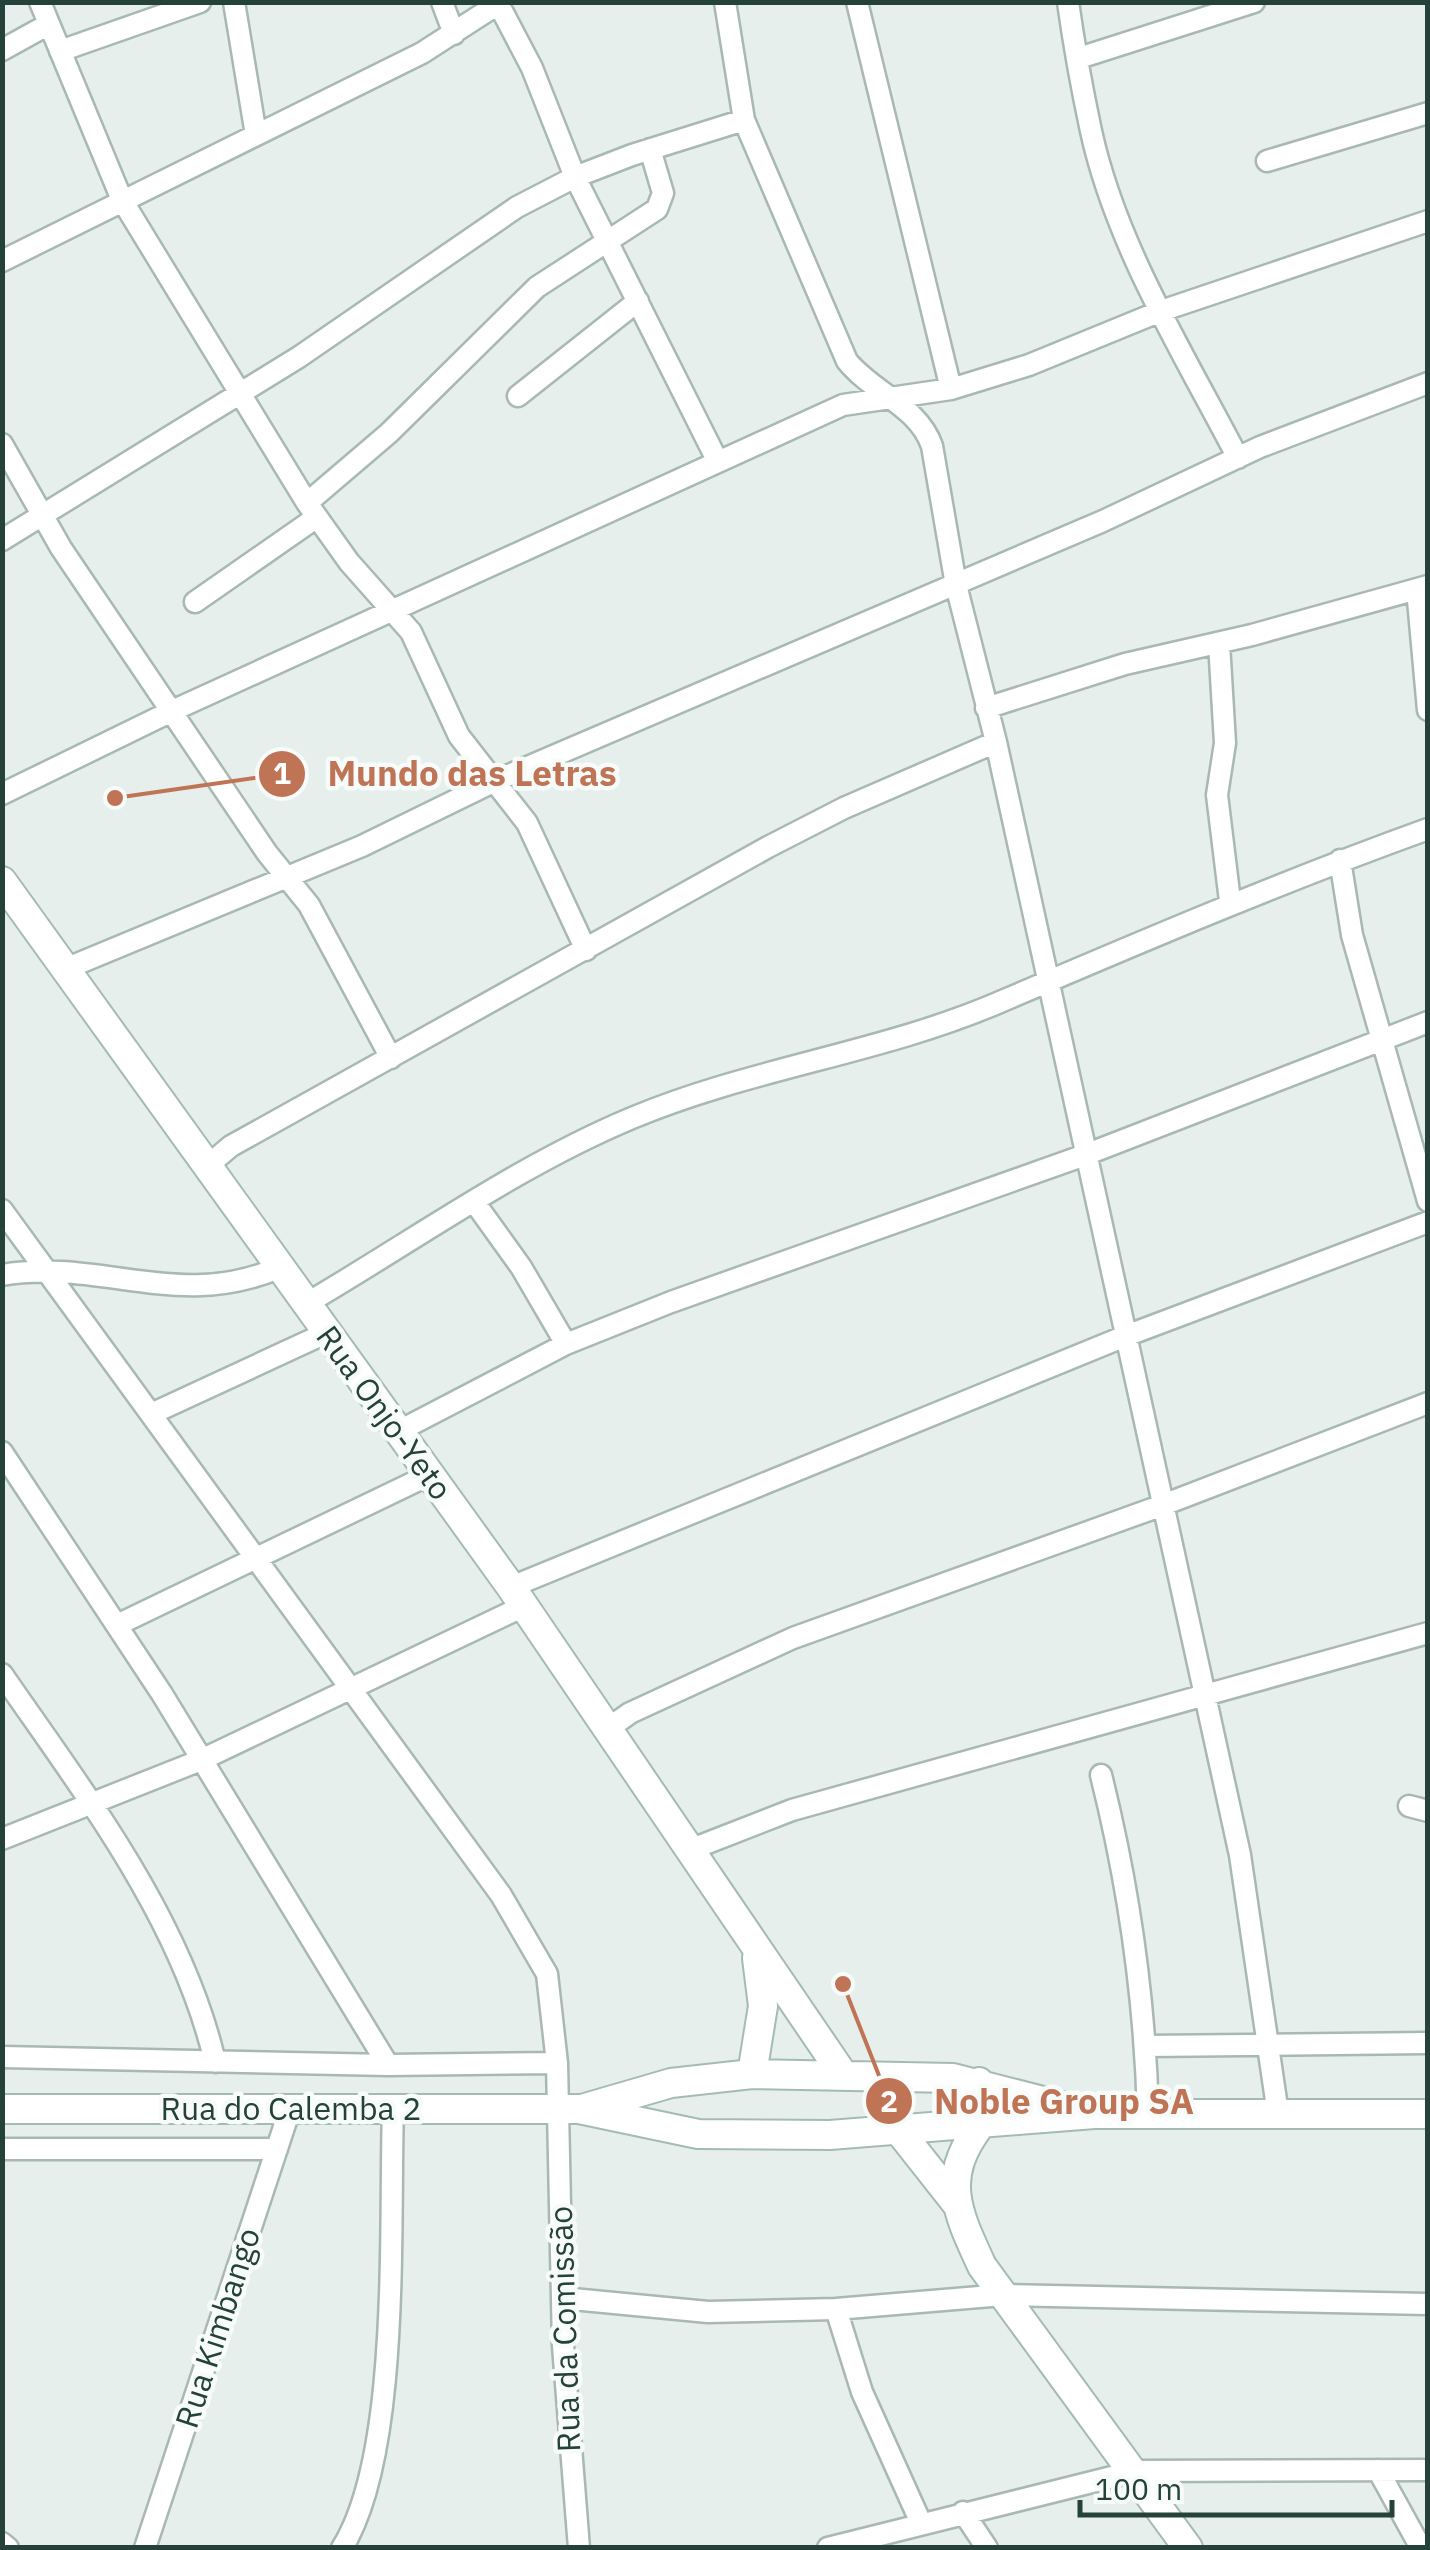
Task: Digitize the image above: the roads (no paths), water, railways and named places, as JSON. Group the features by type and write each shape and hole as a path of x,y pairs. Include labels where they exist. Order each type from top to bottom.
{"main road":[{"name":"Rua Onjo-Yeto","path":"2,882 518,1596 692,1849 756,1952 806,2015 844,2076"},
{"path":"752,2074 764,2006 756,1952"},
{"name":"Rua do Calemba 2","path":"569,2110 692,2080 752,2074 979,2082 1094,2114"},
{"path":"692,2080 690,2105 698,2134"},
{"path":"979,2082 982,2124 966,2142 954,2175 957,2204 982,2266 1136,2471 1188,2548"},
{"name":"Rua do Calemba 2","path":"2,2109 569,2110 698,2134 900,2132 1094,2114 1428,2114"},
{"path":"900,2132 957,2204"}],"street":[{"path":"40,2 122,200 312,510 411,632 460,736 528,824 586,950"},
{"path":"60,51 200,2"},
{"path":"234,2 256,135"},
{"path":"442,2 454,34"},
{"path":"724,2 744,120 847,361 884,398 912,412 926,428 956,585 996,742 1123,1337 1240,1855 1278,2114"},
{"path":"858,2 952,389"},
{"path":"1068,2 1091,132 1160,312 1238,458"},
{"path":"1080,58 1254,2"},
{"path":"2,261 454,34 500,4 532,68 575,177 718,462"},
{"path":"2,50 49,24"},
{"path":"1267,161 1428,113"},
{"path":"2,540 298,357 469,237 575,177 744,120"},
{"path":"195,602 312,510 537,287 660,205 663,192 650,149"},
{"path":"2,794 174,710 843,405 952,389 1029,365 1160,312 1428,221"},
{"path":"518,396 638,301"},
{"path":"65,968 137,935 288,878 495,782 956,585 1238,458 1428,383"},
{"path":"2,444 43,516 328,938 391,1058"},
{"path":"986,708 1125,664 1422,587 1428,710"},
{"path":"1218,642 1224,743 1218,795 1230,902"},
{"path":"206,1166 231,1146 844,808 996,742"},
{"path":"304,1305 548,1158 633,1117 761,1074 939,1026 1230,902 1428,828"},
{"path":"1340,860 1352,935 1428,1201"},
{"path":"397,1432 566,1344 671,1302 1085,1155 1428,1022"},
{"path":"476,1203 521,1267 566,1344"},
{"name":"Rua da Comissão","path":"2,1210 501,1895 547,1974 557,2063 569,2110 562,2298 578,2548"},
{"path":"2,1838 201,1760 352,1688 518,1596 1123,1337 1428,1222"},
{"path":"2,1275 44,1268 158,1287 230,1284 278,1268"},
{"path":"151,1414 326,1333"},
{"path":"609,1728 630,1713 793,1638 1162,1505 1428,1403"},
{"path":"2,1452 117,1625 388,2065"},
{"path":"117,1625 429,1475"},
{"path":"692,1849 792,1810 1428,1632"},
{"path":"2,1674 93,1805 164,1926 215,2062"},
{"path":"1101,1775 1126,1873 1146,2046 1148,2114"},
{"path":"1146,2046 1428,2043"},
{"path":"2,2057 388,2065 557,2063"},
{"name":"Rua Kimbango","path":"145,2548 290,2110"},
{"path":"342,2548 365,2491 384,2395 392,2110"},
{"path":"2,2149 277,2150"},
{"path":"562,2298 708,2312 836,2310 1003,2296 1428,2304"},
{"path":"836,2310 862,2392 921,2523"},
{"path":"1378,2470 1421,2548"},
{"path":"828,2548 1136,2471 1428,2470"},
{"path":"962,2512 987,2548"}],"place":[{"name":"Mundo das Letras","path":"115,798"},
{"name":"Noble Group SA","path":"843,1984"}]}
